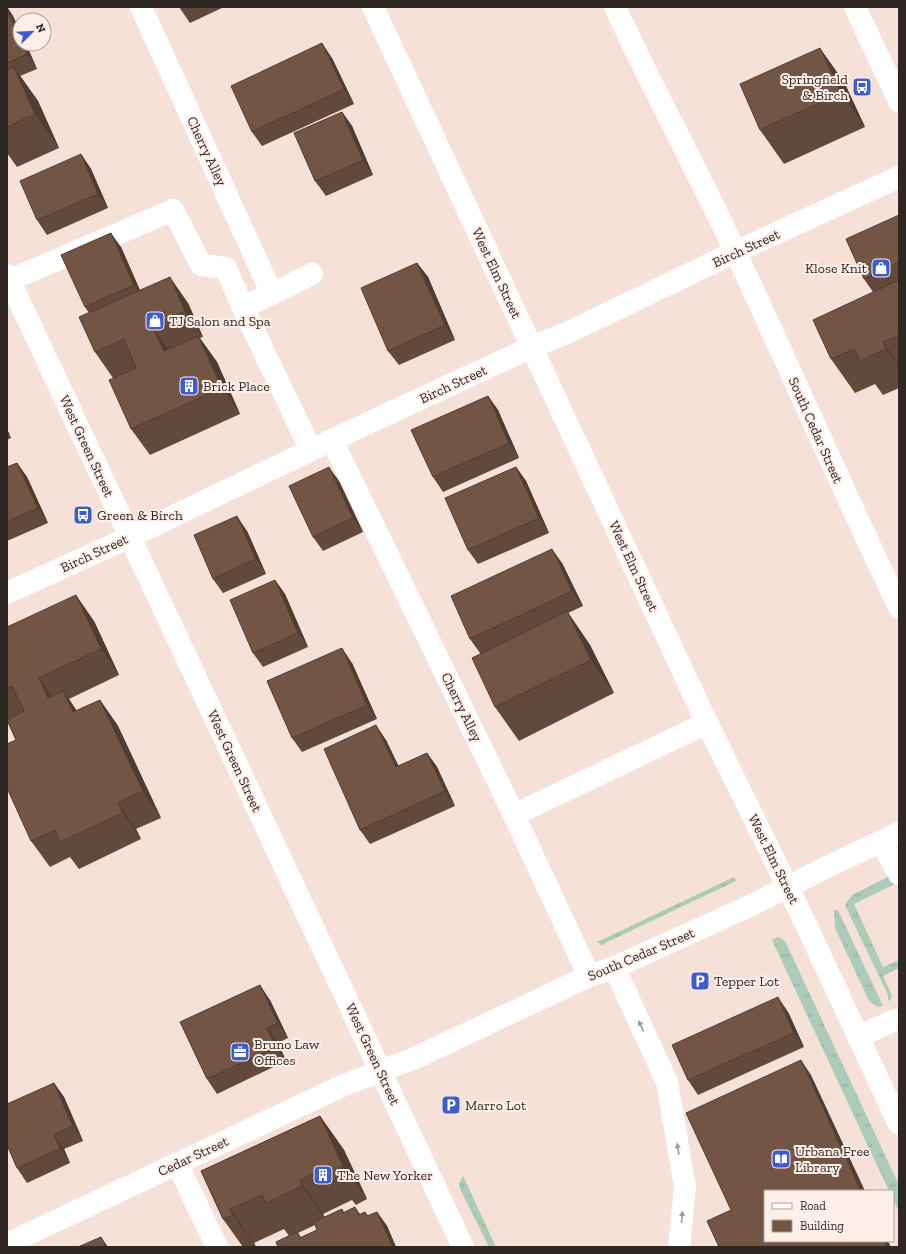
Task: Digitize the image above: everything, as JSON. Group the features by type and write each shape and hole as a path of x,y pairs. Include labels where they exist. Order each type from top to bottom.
{"street":[{"name":"Cherry Alley","path":"141,7 272,294"},
{"name":"West Elm Street","path":"373,7 707,723 788,887 858,1037 893,1097 898,1122"},
{"name":"South Cedar Street","path":"615,7 735,252 899,607"},
{"path":"855,7 899,101"},
{"name":"Birch Street","path":"7,593 130,537 332,440 568,332 735,252 899,177"},
{"path":"8,278 173,210 201,266 226,268 243,308 311,450"},
{"path":"243,308 312,274"},
{"name":"West Green Street","path":"8,278 463,1247"},
{"name":"Cherry Alley","path":"332,440 514,815 589,976"},
{"path":"514,815 707,723"},
{"path":"890,838 899,874"},
{"name":"South Cedar Street","path":"380,1071 415,1058 589,976 613,968 752,905 890,838"},
{"path":"613,968 667,1082 685,1187 679,1247"},
{"path":"858,1037 895,1020"},
{"name":"Cedar Street","path":"7,1244 342,1086 380,1071"},
{"path":"177,1163 216,1247"}],"green space":[{"path":"890,876 895,884 854,904 883,967 899,960 899,968 883,976 892,996 890,1001 888,1000 888,995 845,905 852,895"},
{"path":"734,877 736,881 601,945 597,942"},
{"path":"834,910 838,910 883,1006 878,1007 869,1001 835,928"},
{"path":"778,937 786,943 899,1185 899,1212 894,1201 894,1190 889,1190 772,940"},
{"path":"463,1176 496,1247 489,1247 461,1191 459,1184"}],"building":[{"path":"7,10 12,21 12,52 26,52 27,54 7,63"},
{"path":"322,43 344,89 252,132 231,86"},
{"path":"820,48 841,93 760,130 740,84"},
{"path":"14,67 35,114 7,127 7,70"},
{"path":"342,112 363,160 315,181 294,133"},
{"path":"81,154 98,194 37,220 20,181"},
{"path":"899,215 899,262 864,279 846,239"},
{"path":"111,233 134,285 85,307 61,255"},
{"path":"417,263 445,325 388,351 361,288"},
{"path":"170,277 185,311 152,326 164,351 198,336 222,388 131,429 109,380 136,368 124,339 95,352 79,317"},
{"path":"899,280 899,335 883,342 886,349 860,361 854,349 831,359 813,320"},
{"path":"488,396 509,443 433,477 411,430"},
{"path":"17,463 38,508 7,522 7,467"},
{"path":"329,467 353,518 313,537 289,486"},
{"path":"516,467 539,518 468,550 445,498"},
{"path":"237,516 256,559 213,579 194,535"},
{"path":"552,549 572,591 470,639 451,596"},
{"path":"275,580 298,633 253,653 230,600"},
{"path":"76,595 101,649 39,678 48,698 63,691 73,712 100,700 143,791 118,803 123,813 60,842 55,830 31,841 7,788 7,744 16,740 7,720 24,711 12,686 7,688 7,627"},
{"path":"567,611 591,660 495,707 472,658"},
{"path":"342,648 367,705 292,738 267,681"},
{"path":"376,725 396,767 427,753 445,791 360,830 324,749"},
{"name":"Bruno Law Offices","path":"260,985 278,1023 267,1028 276,1047 207,1079 180,1022"},
{"path":"778,997 794,1033 688,1080 672,1045"},
{"name":"Urbana Free Library","path":"801,1060 861,1190 764,1190 764,1242 884,1242 887,1247 719,1247 707,1221 731,1210 686,1113"},
{"path":"54,1083 73,1126 54,1135 60,1149 17,1168 7,1145 7,1104"},
{"path":"320,1116 343,1166 332,1171 330,1166 300,1180 302,1186 266,1203 262,1195 230,1209 233,1215 223,1219 201,1171"},
{"path":"355,1207 359,1215 365,1212 367,1216 377,1212 393,1247 278,1247 276,1242 297,1232 300,1238 317,1230 314,1222 342,1209 343,1213"},
{"path":"101,1237 106,1247 78,1247"}],"place":[{"name":"Springfield & Birch","path":"862,87"},
{"name":"Klose Knit","path":"881,268"},
{"name":"TJ Salon and Spa","path":"155,321"},
{"name":"Brick Place","path":"189,386"},
{"name":"Green & Birch","path":"83,515"},
{"name":"Tepper Lot","path":"700,981"},
{"name":"Bruno Law Offices","path":"240,1052"},
{"name":"Marro Lot","path":"451,1105"},
{"name":"Urbana Free Library","path":"781,1159"},
{"name":"The New Yorker","path":"323,1175"}]}
